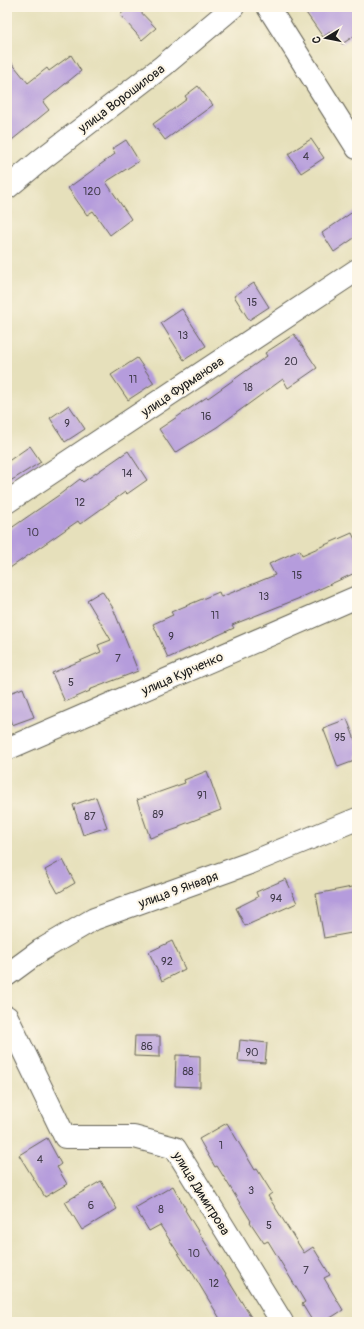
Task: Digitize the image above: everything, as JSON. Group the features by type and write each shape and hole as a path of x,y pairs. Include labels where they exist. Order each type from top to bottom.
{"street":[{"name":"улица Ворошилова","path":"7,188 42,158 163,66 233,7"},
{"path":"268,7 357,148"},
{"name":"улица Фурманова","path":"7,502 357,270"},
{"name":"улица Курченко","path":"7,749 357,597"},
{"name":"улица 9 Января","path":"7,975 41,950 94,919 250,863 357,819"},
{"name":"улица Димитрова","path":"7,1017 65,1137 134,1137 175,1148 282,1322"}],"building":[{"path":"129,7 136,7 156,28 142,40 120,15"},
{"path":"302,7 357,7 357,34 342,44 333,30 323,37"},
{"path":"71,55 81,71 43,102 49,110 7,144 7,57 28,83 47,68 49,71"},
{"path":"198,86 213,105 165,140 153,124 187,99 185,96"},
{"path":"311,139 324,158 301,173 288,154"},
{"path":"126,140 139,161 106,182 131,219 110,235 93,211 87,215 68,188 115,154 112,149"},
{"path":"357,209 357,236 334,252 322,233"},
{"path":"254,283 269,307 249,320 234,296"},
{"path":"182,309 206,346 184,360 161,323"},
{"path":"294,334 317,368 288,388 283,379 217,427 175,453 159,429 207,397 208,398 267,356 265,353"},
{"path":"137,358 154,383 128,400 111,375"},
{"path":"69,405 85,429 65,442 50,418"},
{"path":"30,446 41,462 7,483 7,462"},
{"path":"128,451 147,480 127,494 125,492 80,524 78,521 7,570 7,531 80,479 83,482"},
{"path":"352,533 357,544 357,572 300,598 232,625 234,628 168,658 153,624 173,615 171,612 219,592 221,597 275,575 269,564 300,550 302,555"},
{"path":"102,591 113,608 138,671 89,690 90,691 65,702 52,673 101,652 98,645 111,640 87,600"},
{"path":"23,688 34,717 12,725 7,711 7,694"},
{"path":"347,719 357,745 357,760 338,767 323,728"},
{"path":"207,771 221,810 179,826 179,828 150,838 137,800 185,783 184,780"},
{"path":"96,797 107,827 83,835 73,805"},
{"path":"63,860 75,883 58,893 45,870"},
{"path":"286,879 297,903 245,926 236,908 258,897 256,892"},
{"path":"357,886 357,932 324,938 316,894"},
{"path":"172,941 185,969 162,981 149,952"},
{"path":"135,1036 160,1036 160,1057 134,1056"},
{"path":"240,1040 267,1043 265,1063 238,1061"},
{"path":"176,1055 200,1056 200,1087 175,1086"},
{"path":"227,1123 255,1170 257,1169 272,1193 268,1196 304,1253 313,1247 330,1275 324,1278 343,1310 324,1322 313,1322 302,1304 305,1302 268,1241 264,1243 217,1166 215,1167 199,1139"},
{"path":"47,1138 61,1164 57,1167 67,1184 45,1197 19,1155"},
{"path":"101,1181 117,1209 82,1230 65,1202"},
{"path":"173,1186 186,1209 185,1210 254,1322 222,1322 190,1269 189,1270 160,1225 149,1231 135,1208"}]}
